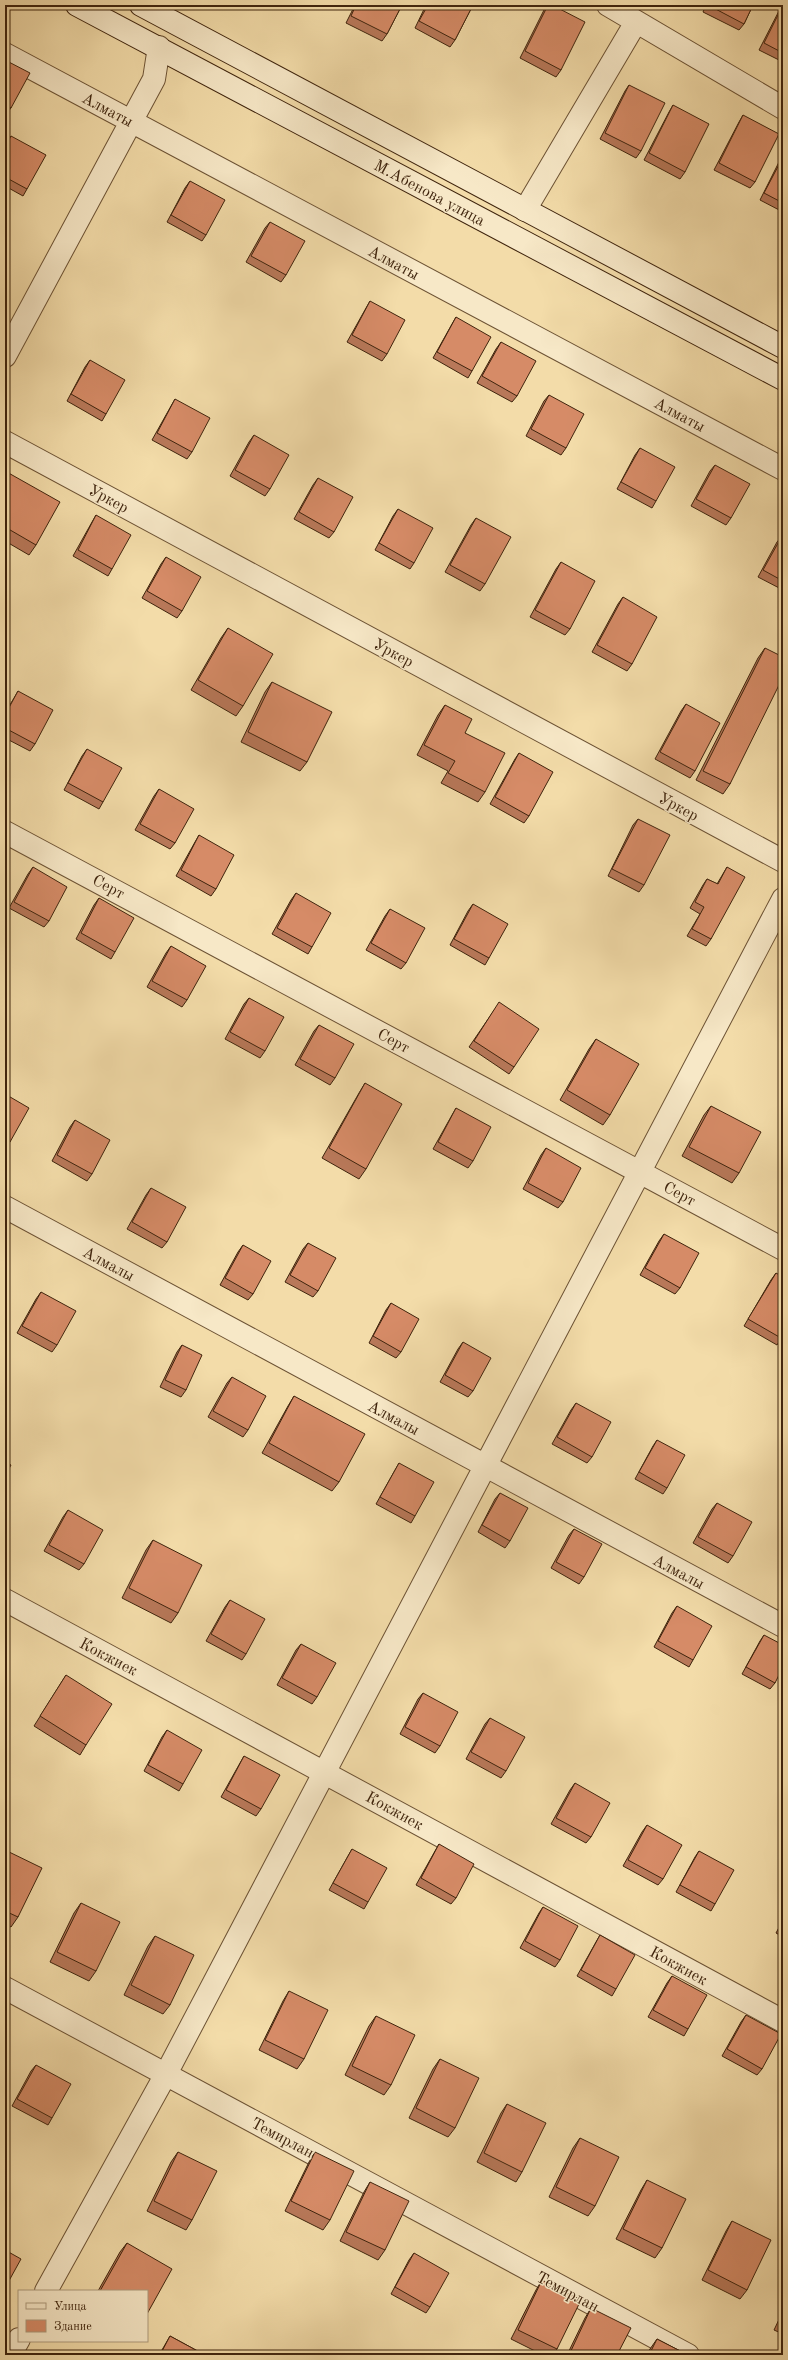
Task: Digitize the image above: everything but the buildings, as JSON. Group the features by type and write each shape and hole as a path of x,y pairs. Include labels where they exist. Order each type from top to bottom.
{"street":[{"name":"М.Абенова улица","path":"77,5 159,47 510,236 783,379"},
{"name":"М.Абенова улица","path":"141,5 783,347"},
{"path":"608,5 783,108"},
{"path":"525,210 636,22"},
{"path":"5,356 154,79 159,47"},
{"name":"Алматы","path":"5,54 783,469"},
{"name":"Уркер","path":"5,442 783,862"},
{"name":"Серт","path":"5,832 783,1249"},
{"path":"47,2290 166,2074 783,899"},
{"name":"Алмалы","path":"5,1207 783,1626"},
{"name":"Кокжиек","path":"5,1600 325,1771 783,2021"},
{"name":"Темирлан","path":"5,1988 688,2355"},
{"path":"10,2355 18,2341"}]}
